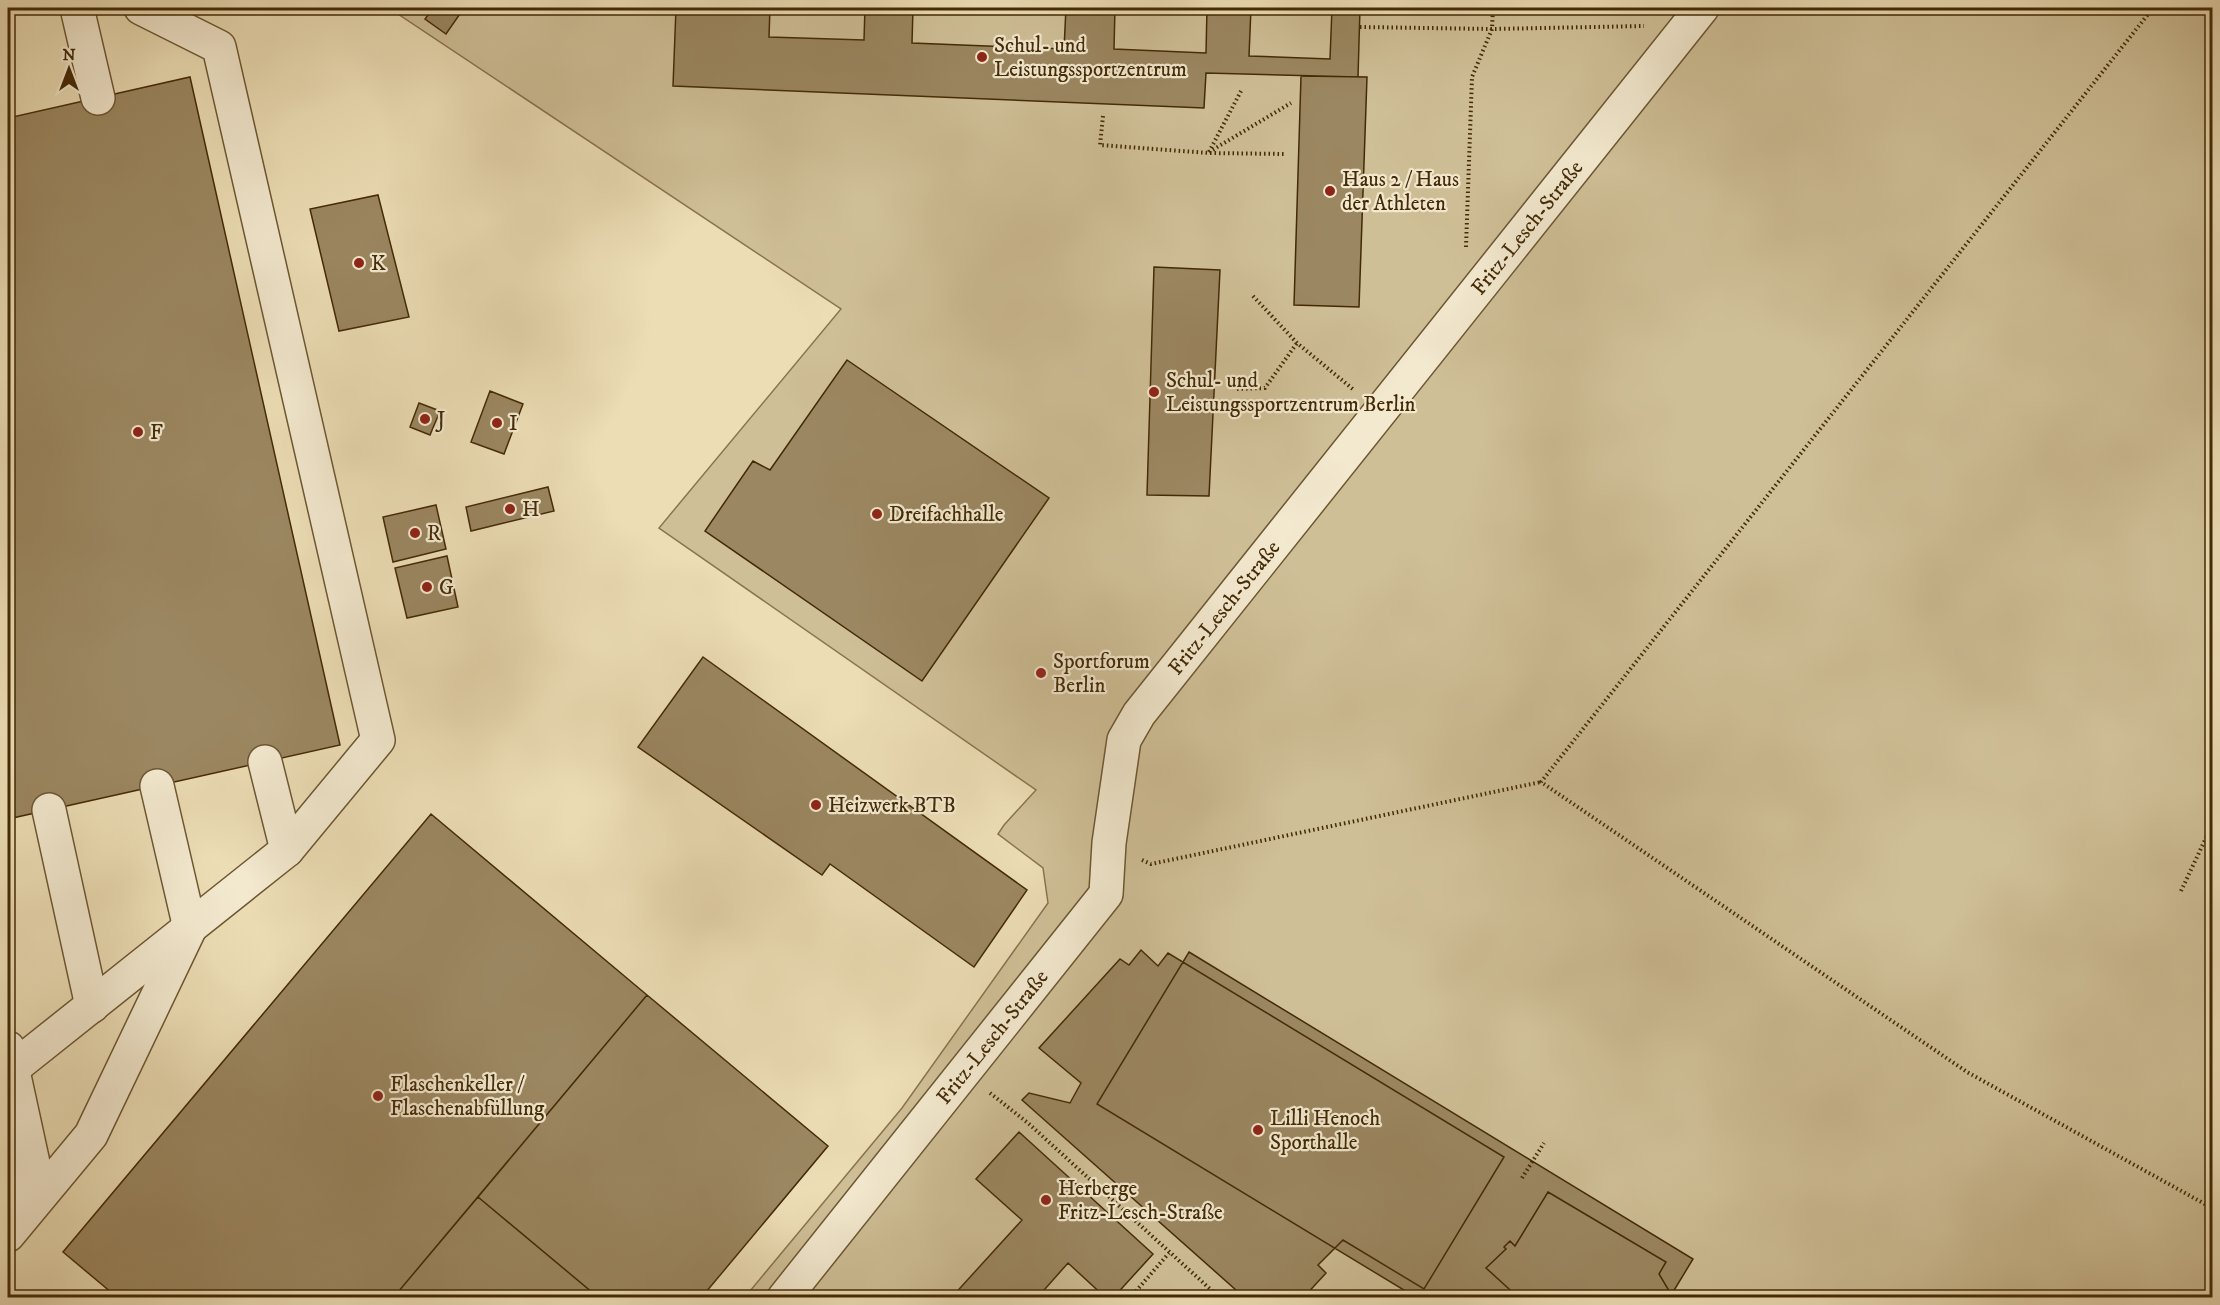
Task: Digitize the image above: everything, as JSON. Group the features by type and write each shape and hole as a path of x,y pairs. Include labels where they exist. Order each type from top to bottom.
{"street":[{"path":"77,8 98,98"},
{"path":"8,1197 33,1163 18,1149 11,1072 287,850 378,740 219,47 141,8"},
{"name":"Fritz-Lesch-Straße","path":"784,1298 1106,894 1109,843 1124,740 1139,714 1695,16"},
{"path":"265,762 287,850"},
{"path":"8,1235 91,1135 190,928 157,786"},
{"path":"49,810 92,1006"}],"path":[{"path":"1489,276 1465,256 1472,77 1492,29 1493,8"},
{"path":"1109,843 1150,864 1541,782 2153,8"},
{"path":"1360,27 1492,29 1695,16"},
{"path":"1209,153 1241,91"},
{"path":"1209,153 1291,103"},
{"path":"1103,116 1100,145 1209,153 1285,154"},
{"path":"1253,296 1297,343 1380,412"},
{"path":"1237,389 1265,388 1297,343"},
{"path":"1541,782 1967,1072 2212,1208"},
{"path":"2181,891 2212,825"},
{"path":"963,1073 1028,1123 1220,1298"},
{"path":"1522,1179 1544,1143"},
{"path":"1130,1298 1169,1253"}],"shaded area":[{"path":"389,8 2212,8 2212,1297 745,1297 902,1108 1048,903 1043,868 998,834 1036,790 659,528 841,309"}],"building":[{"path":"433,8 464,8 446,34 425,19"},
{"name":"Schul- und Leistungssportzentrum","path":"676,8 770,8 769,37 864,40 865,8 913,8 912,43 1064,49 1066,8 1115,8 1114,49 1206,53 1207,8 1251,8 1249,56 1330,59 1332,8 1360,8 1358,77 1206,73 1204,108 673,86"},
{"name":"Haus 2 / Haus der Athleten","path":"1301,76 1367,77 1359,307 1294,305"},
{"name":"F","path":"190,77 340,745 8,819 8,118"},
{"name":"K","path":"378,195 409,317 339,331 310,209"},
{"path":"1154,267 1220,270 1209,496 1147,495"},
{"name":"Dreifachhalle","path":"847,360 1049,498 922,681 705,531 753,461 770,470"},
{"name":"I","path":"490,391 523,404 504,454 471,442"},
{"name":"J","path":"419,403 440,411 430,435 410,427"},
{"name":"H","path":"548,487 554,511 471,531 466,507"},
{"name":"R","path":"436,505 446,549 393,562 383,517"},
{"name":"G","path":"447,556 458,607 407,618 395,568"},
{"name":"Heizwerk BTB","path":"703,657 1027,890 974,967 830,864 822,875 638,747"},
{"name":"Flaschenkeller / Flaschenabfüllung","path":"431,814 647,995 393,1298 118,1298 63,1252"},
{"name":"Lilli Henoch Sporthalle","path":"1141,950 1158,966 1168,953 1504,1157 1424,1289 1343,1240 1318,1265 1326,1273 1303,1298 1245,1298 1022,1100 1029,1093 1070,1103 1081,1083 1039,1048 1120,959 1129,965"},
{"name":"Lilli Henoch Sporthalle","path":"1189,952 1693,1259 1670,1297 1417,1298 1097,1104"},
{"path":"647,995 828,1146 701,1298 599,1298 478,1197"},
{"name":"Herberge Fritz-Lesch-Straße","path":"1019,1132 1153,1254 1113,1298 1106,1298 1068,1263 1037,1298 951,1298 1022,1220 976,1179"},
{"path":"1548,1192 1666,1262 1659,1274 1668,1289 1670,1298 1519,1298 1486,1268 1506,1249 1504,1247 1510,1241 1515,1246"},
{"path":"478,1197 599,1298 393,1298"}],"place":[{"name":"Schul- und Leistungssportzentrum","path":"982,57"},
{"name":"Haus 2 / Haus der Athleten","path":"1330,191"},
{"name":"K","path":"359,263"},
{"name":"Schul- und Leistungssportzentrum Berlin","path":"1154,392"},
{"name":"J","path":"425,419"},
{"name":"I","path":"497,423"},
{"name":"F","path":"138,432"},
{"name":"H","path":"510,509"},
{"name":"Dreifachhalle","path":"877,514"},
{"name":"R","path":"415,533"},
{"name":"G","path":"427,587"},
{"name":"Sportforum Berlin","path":"1041,673"},
{"name":"Heizwerk BTB","path":"816,805"},
{"name":"Flaschenkeller / Flaschenabfüllung","path":"378,1096"},
{"name":"Lilli Henoch Sporthalle","path":"1258,1130"},
{"name":"Herberge Fritz-Lesch-Straße","path":"1046,1200"}]}
